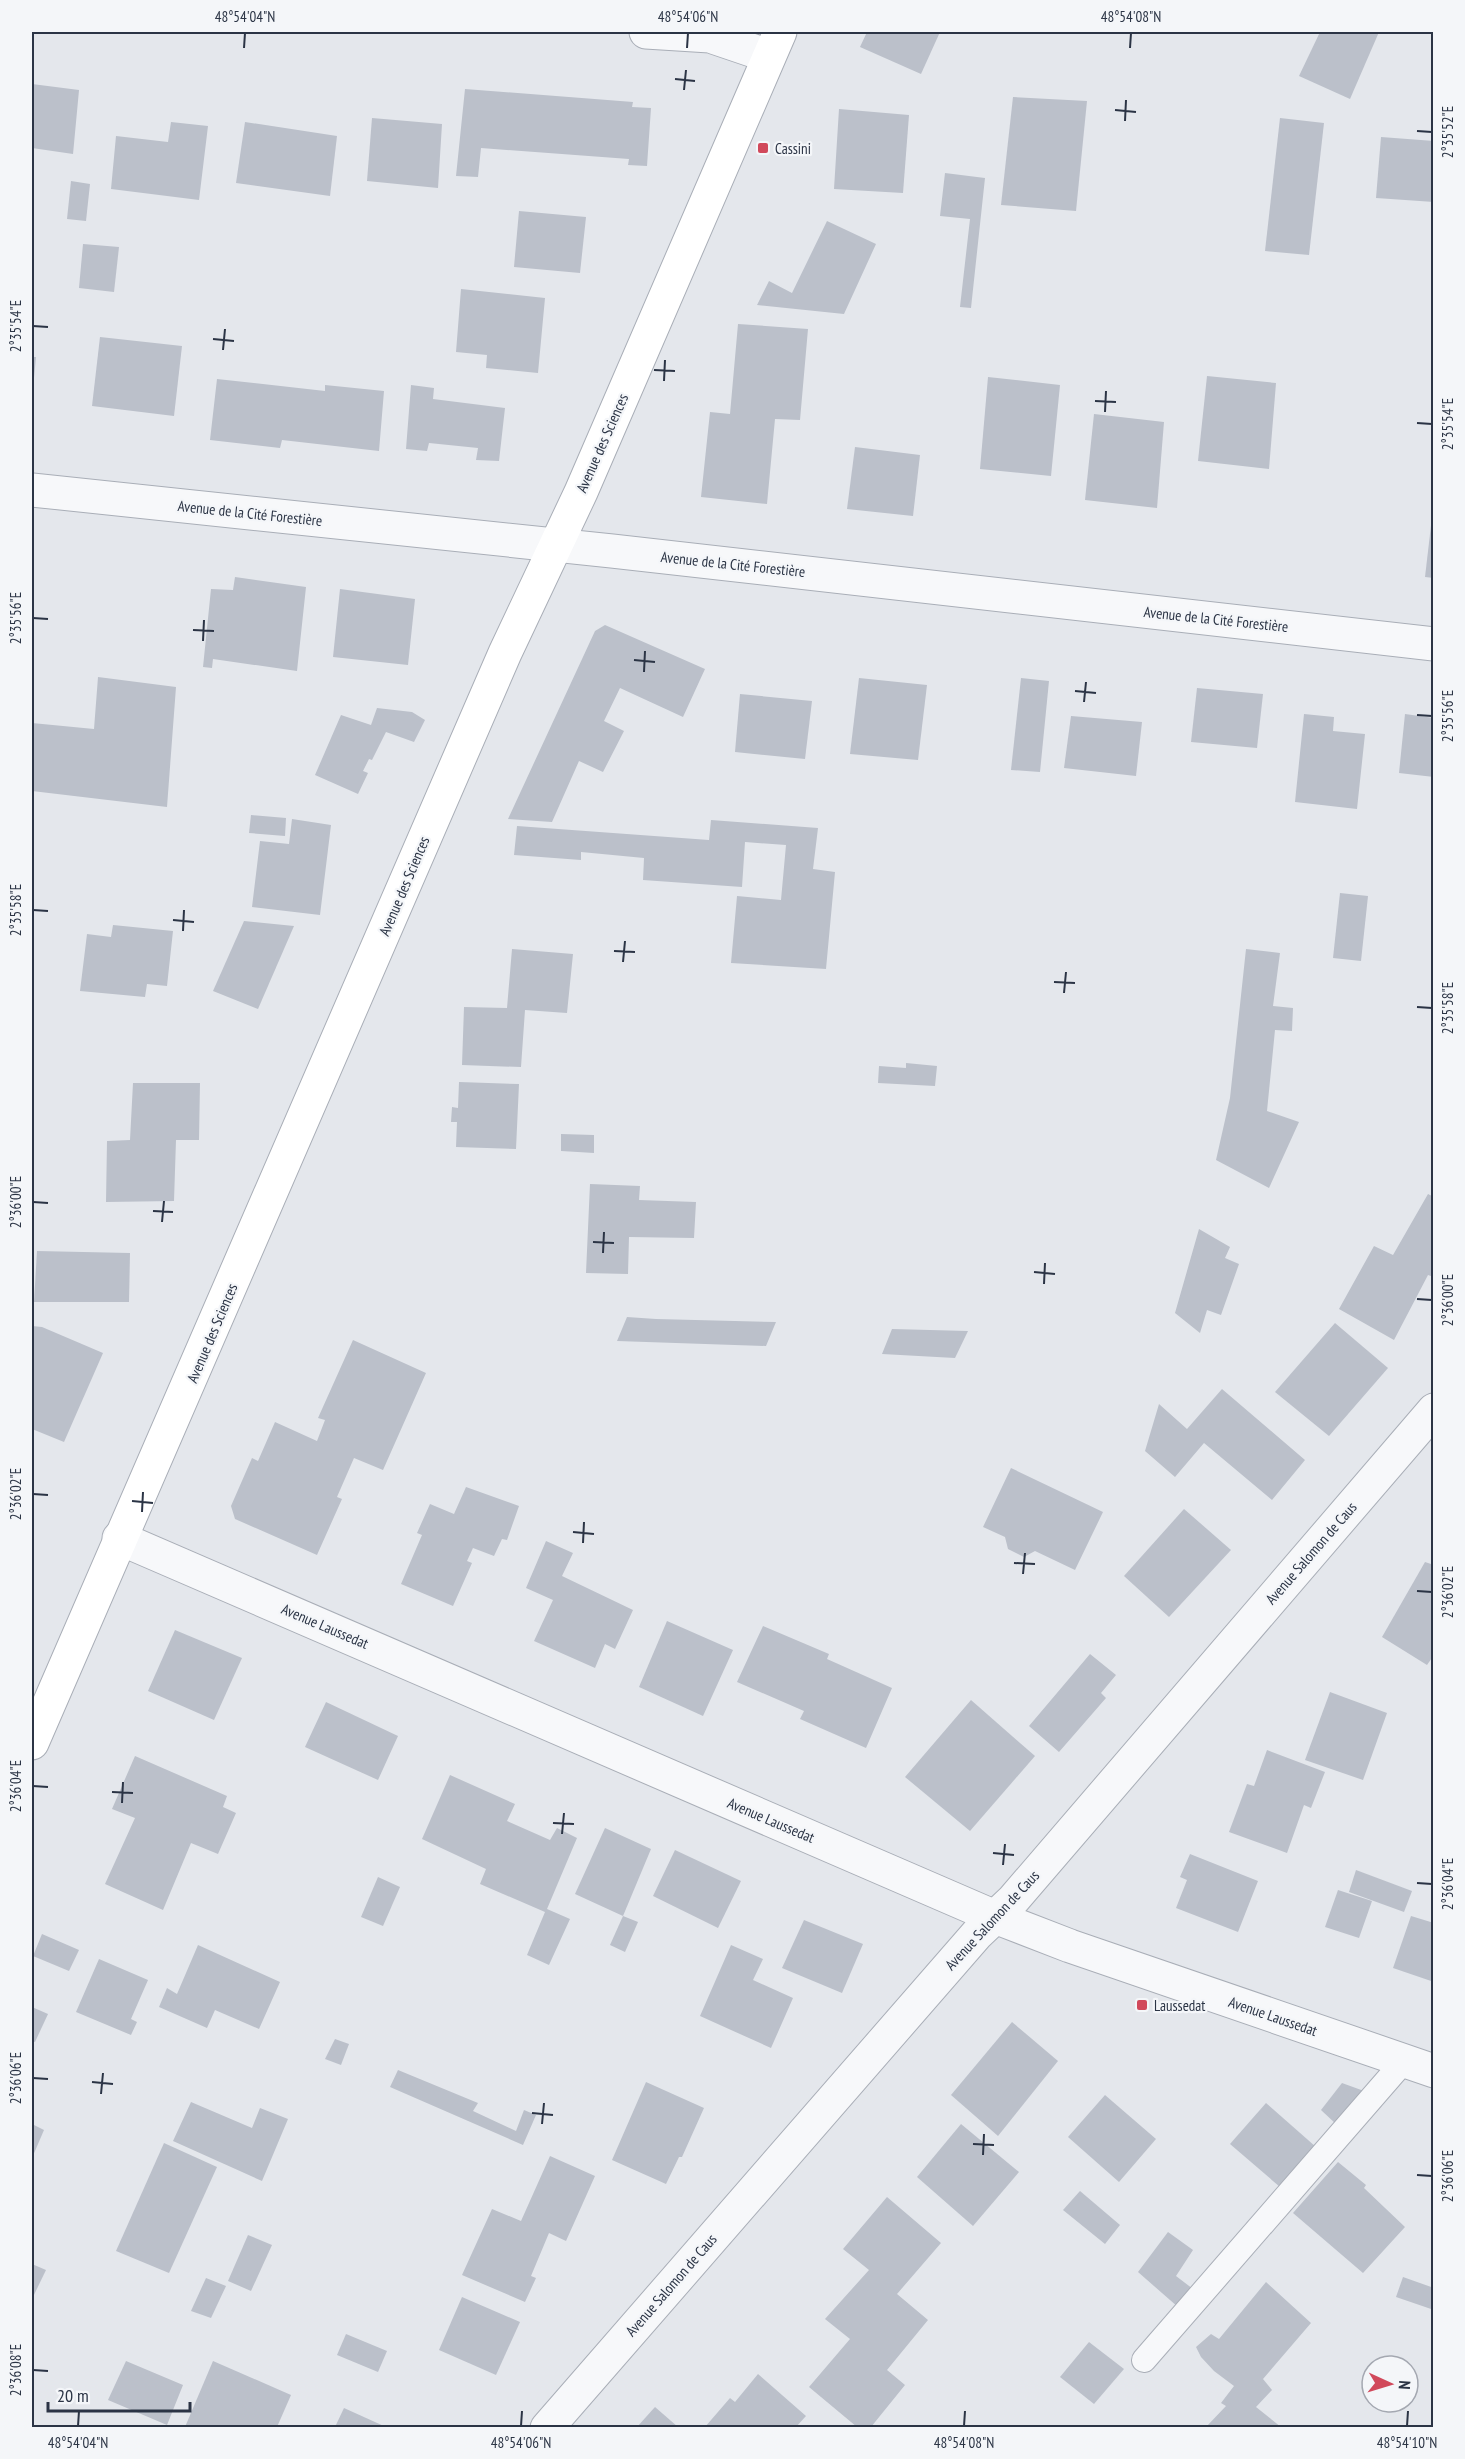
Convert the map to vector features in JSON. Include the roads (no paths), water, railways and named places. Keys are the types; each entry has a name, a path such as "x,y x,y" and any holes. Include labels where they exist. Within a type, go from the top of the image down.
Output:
{"street":[{"path":"646,32 710,36 775,44"},
{"name":"Avenue des Sciences","path":"32,1743 119,1538 158,1458 505,653 555,546 775,44"},
{"name":"Avenue de la Cité Forestière","path":"32,495 555,546 1434,644"},
{"name":"Avenue Salomon de Caus","path":"547,2427 976,1934 1013,1900 1434,1410"},
{"name":"Avenue Laussedat","path":"119,1538 995,1917 1070,1946 1419,2066"}],"lane":[{"path":"1144,2360 1419,2066"}],"place":[{"name":"Cassini","path":"763,148"},
{"name":"Laussedat","path":"1142,2005"}]}
